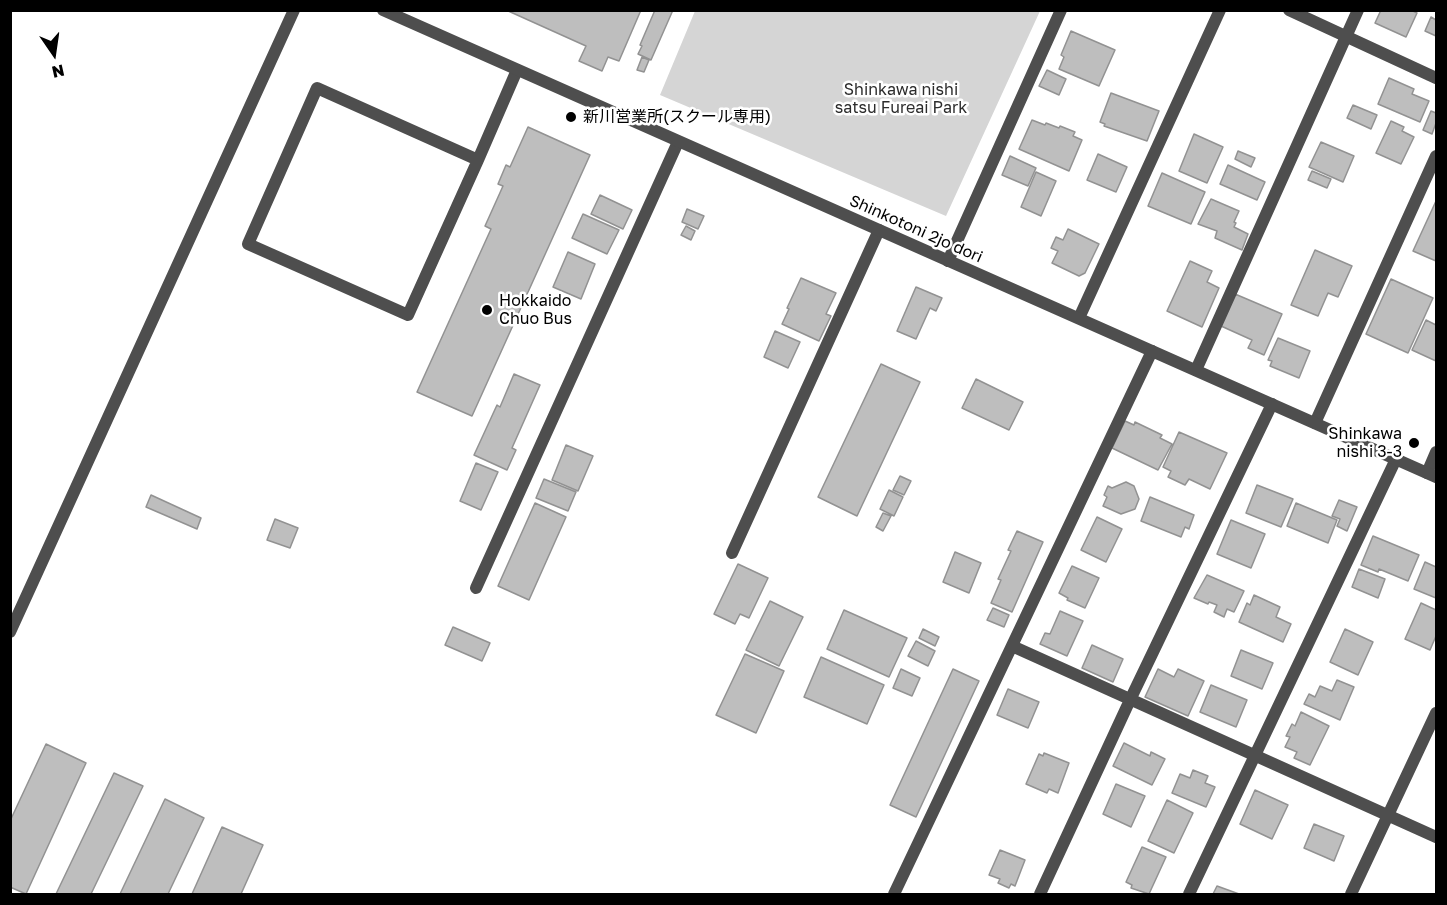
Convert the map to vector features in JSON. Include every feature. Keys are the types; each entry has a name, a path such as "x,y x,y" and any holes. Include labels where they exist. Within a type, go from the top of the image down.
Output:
{"street":[{"path":"10,632 294,10"},
{"name":"Shinkotoni 2jo dori","path":"383,10 1432,475"},
{"path":"948,261 1061,10"},
{"path":"1079,318 1220,10"},
{"path":"1289,10 1437,78"},
{"path":"1196,370 1358,10"},
{"path":"478,160 317,88 248,244 408,315 478,160 517,70"},
{"path":"476,588 678,142"},
{"path":"1315,423 1437,156"},
{"path":"732,553 879,230"},
{"path":"894,894 1152,351"},
{"path":"1040,894 1272,404"},
{"path":"1432,475 1437,452"},
{"path":"1189,894 1396,459"},
{"path":"1012,646 1437,837"},
{"path":"1351,894 1437,713"}],"green space":[{"name":"Shinkawa nishi satsu Fureai Park","path":"695,10 1040,11 946,216 660,95"}],"building":[{"path":"506,10 641,10 619,61 608,57 602,71 579,61 586,46"},
{"path":"655,10 673,10 651,60 638,54"},
{"path":"1381,10 1411,10 1417,13 1406,37 1375,23"},
{"path":"1431,17 1436,20 1436,36 1425,31"},
{"path":"1071,31 1115,50 1099,86 1059,69 1064,57 1061,55"},
{"path":"642,57 649,60 644,72 637,70"},
{"path":"1047,70 1066,79 1059,95 1039,86"},
{"path":"1389,78 1414,89 1412,94 1429,101 1420,122 1378,104"},
{"path":"1111,93 1159,111 1147,141 1104,126 1105,124 1100,122"},
{"path":"1353,105 1377,115 1371,129 1347,118"},
{"path":"1431,111 1436,113 1436,123 1432,134 1423,130"},
{"path":"1032,120 1075,132 1073,136 1082,140 1069,171 1019,149"},
{"path":"1391,121 1404,127 1402,131 1414,137 1401,164 1376,153"},
{"name":"Hokkaido Chuo Bus","path":"528,127 590,155 472,416 417,392 491,229 485,226 503,186 498,184 506,165 510,167"},
{"path":"1194,134 1223,147 1207,183 1179,171"},
{"path":"1321,142 1354,156 1343,182 1309,167"},
{"path":"1238,151 1255,158 1251,167 1235,159"},
{"path":"1098,154 1127,167 1116,192 1087,180"},
{"path":"1010,156 1036,168 1028,186 1002,175"},
{"path":"1228,165 1265,182 1257,200 1220,184"},
{"path":"1312,171 1331,179 1327,188 1308,180"},
{"path":"1036,172 1056,181 1041,216 1021,207"},
{"path":"1162,173 1205,192 1191,224 1148,206"},
{"path":"600,195 632,210 623,229 591,214"},
{"path":"1211,199 1239,211 1234,227 1248,234 1242,250 1215,238 1217,231 1198,224"},
{"path":"1436,201 1436,261 1413,251"},
{"path":"687,209 704,216 698,229 682,222"},
{"path":"583,214 619,230 607,254 572,238"},
{"path":"686,226 695,231 691,240 681,235"},
{"path":"1068,229 1099,244 1085,273 1079,276 1052,263 1058,251 1051,248 1056,237 1063,240"},
{"path":"1315,250 1352,266 1338,297 1328,293 1318,316 1291,305"},
{"path":"568,252 595,264 581,299 553,287"},
{"path":"1190,261 1212,271 1207,282 1219,288 1202,327 1167,311"},
{"path":"801,278 836,293 826,314 831,316 819,341 782,324"},
{"path":"1391,279 1433,298 1408,353 1366,334"},
{"path":"916,287 942,298 936,311 930,308 916,339 897,331"},
{"path":"1235,294 1282,314 1264,355 1248,348 1252,340 1221,326"},
{"path":"1426,320 1436,325 1436,361 1412,350"},
{"path":"775,331 800,342 788,368 764,357"},
{"path":"1278,338 1310,351 1299,378 1270,366 1272,361 1268,360"},
{"path":"881,364 920,382 857,516 818,497"},
{"path":"514,374 540,385 512,448 516,450 507,470 474,455 497,405 500,407"},
{"path":"976,379 1023,402 1009,430 962,408"},
{"path":"1125,421 1134,425 1135,422 1162,435 1160,438 1172,444 1158,470 1112,448"},
{"path":"1179,432 1227,453 1210,489 1189,479 1185,485 1168,477 1171,471 1163,467"},
{"path":"566,445 593,456 578,491 552,480"},
{"path":"476,463 498,472 481,510 460,501"},
{"path":"900,476 911,481 904,495 893,490"},
{"path":"544,479 576,492 568,511 536,498"},
{"path":"1126,482 1134,486 1139,499 1135,509 1121,514 1103,506 1108,486 1112,488"},
{"path":"1257,485 1293,499 1281,527 1246,513"},
{"path":"889,490 903,497 894,516 880,509"},
{"path":"151,495 201,518 197,529 146,507"},
{"path":"1150,497 1194,515 1189,529 1185,527 1181,537 1141,521"},
{"path":"1339,500 1357,507 1347,531 1337,526 1340,519 1332,516"},
{"path":"535,503 566,517 529,600 498,586"},
{"path":"1296,503 1337,520 1328,543 1287,526"},
{"path":"883,513 891,516 883,531 876,527"},
{"path":"1097,517 1122,529 1106,562 1081,550"},
{"path":"275,519 298,528 290,548 267,540"},
{"path":"1231,520 1265,534 1251,568 1217,554"},
{"path":"1017,531 1043,542 1012,612 991,603 1001,580 998,579 1011,551 1008,550"},
{"path":"1373,536 1419,555 1408,581 1379,569 1378,572 1361,565"},
{"path":"955,552 981,563 969,593 943,582"},
{"path":"1425,562 1436,567 1436,598 1414,589"},
{"path":"738,564 768,578 749,618 740,614 735,624 714,614"},
{"path":"1072,566 1099,578 1085,608 1067,600 1068,598 1059,593"},
{"path":"1359,569 1385,579 1378,598 1352,587"},
{"path":"1207,575 1244,591 1234,612 1227,609 1224,617 1214,612 1217,605 1194,598"},
{"path":"1254,595 1280,607 1276,617 1291,624 1283,642 1239,622 1247,603 1250,605"},
{"path":"770,601 803,617 779,666 746,650"},
{"path":"1421,603 1436,610 1436,636 1430,650 1405,639"},
{"path":"993,608 1009,615 1004,627 987,620"},
{"path":"844,610 907,638 889,677 827,649"},
{"path":"1060,611 1083,621 1067,656 1040,644 1045,633 1050,634"},
{"path":"453,627 490,643 482,661 445,645"},
{"path":"923,629 939,637 935,646 919,638"},
{"path":"1345,629 1373,642 1358,675 1330,662"},
{"path":"916,641 935,651 928,666 908,656"},
{"path":"1092,645 1123,659 1113,682 1082,668"},
{"path":"1241,650 1273,663 1262,689 1231,676"},
{"path":"745,654 784,671 756,733 716,715"},
{"path":"821,657 884,685 867,724 804,697"},
{"path":"901,669 920,678 912,696 893,688"},
{"path":"953,669 979,681 916,817 890,805"},
{"path":"1158,669 1174,677 1178,669 1204,681 1188,716 1145,697"},
{"path":"1337,680 1354,687 1340,720 1304,704 1309,694 1315,697 1320,686 1332,691"},
{"path":"1211,685 1247,700 1236,727 1200,712"},
{"path":"1008,689 1039,702 1028,728 997,715"},
{"path":"1301,712 1329,726 1310,765 1294,758 1297,752 1285,747 1290,737 1286,736 1292,724 1295,726"},
{"path":"1124,743 1150,756 1151,752 1165,759 1152,785 1113,766"},
{"path":"46,744 86,763 26,894 10,887 10,821"},
{"path":"1044,753 1069,763 1058,793 1049,789 1047,793 1026,784 1039,754 1043,756"},
{"path":"1193,770 1208,776 1205,783 1215,787 1206,807 1172,793 1180,774 1190,778"},
{"path":"114,773 143,786 91,894 56,894"},
{"path":"1116,784 1145,796 1131,827 1103,814"},
{"path":"1255,790 1288,805 1272,839 1240,824"},
{"path":"165,799 204,818 168,894 120,894"},
{"path":"1167,800 1193,813 1174,853 1148,841"},
{"path":"1314,824 1344,836 1334,861 1304,848"},
{"path":"222,827 263,845 241,894 192,894"},
{"path":"1142,847 1166,857 1149,894 1131,888 1132,885 1126,882"},
{"path":"1000,850 1025,860 1015,886 1011,884 1009,888 998,883 1000,879 989,875"},
{"path":"1217,886 1239,894 1213,894"}],"place":[{"name":"新川営業所(スクール専用)","path":"571,117"},
{"name":"Hokkaido Chuo Bus","path":"487,310"},
{"name":"Shinkawa nishi 3-3","path":"1414,443"}]}
